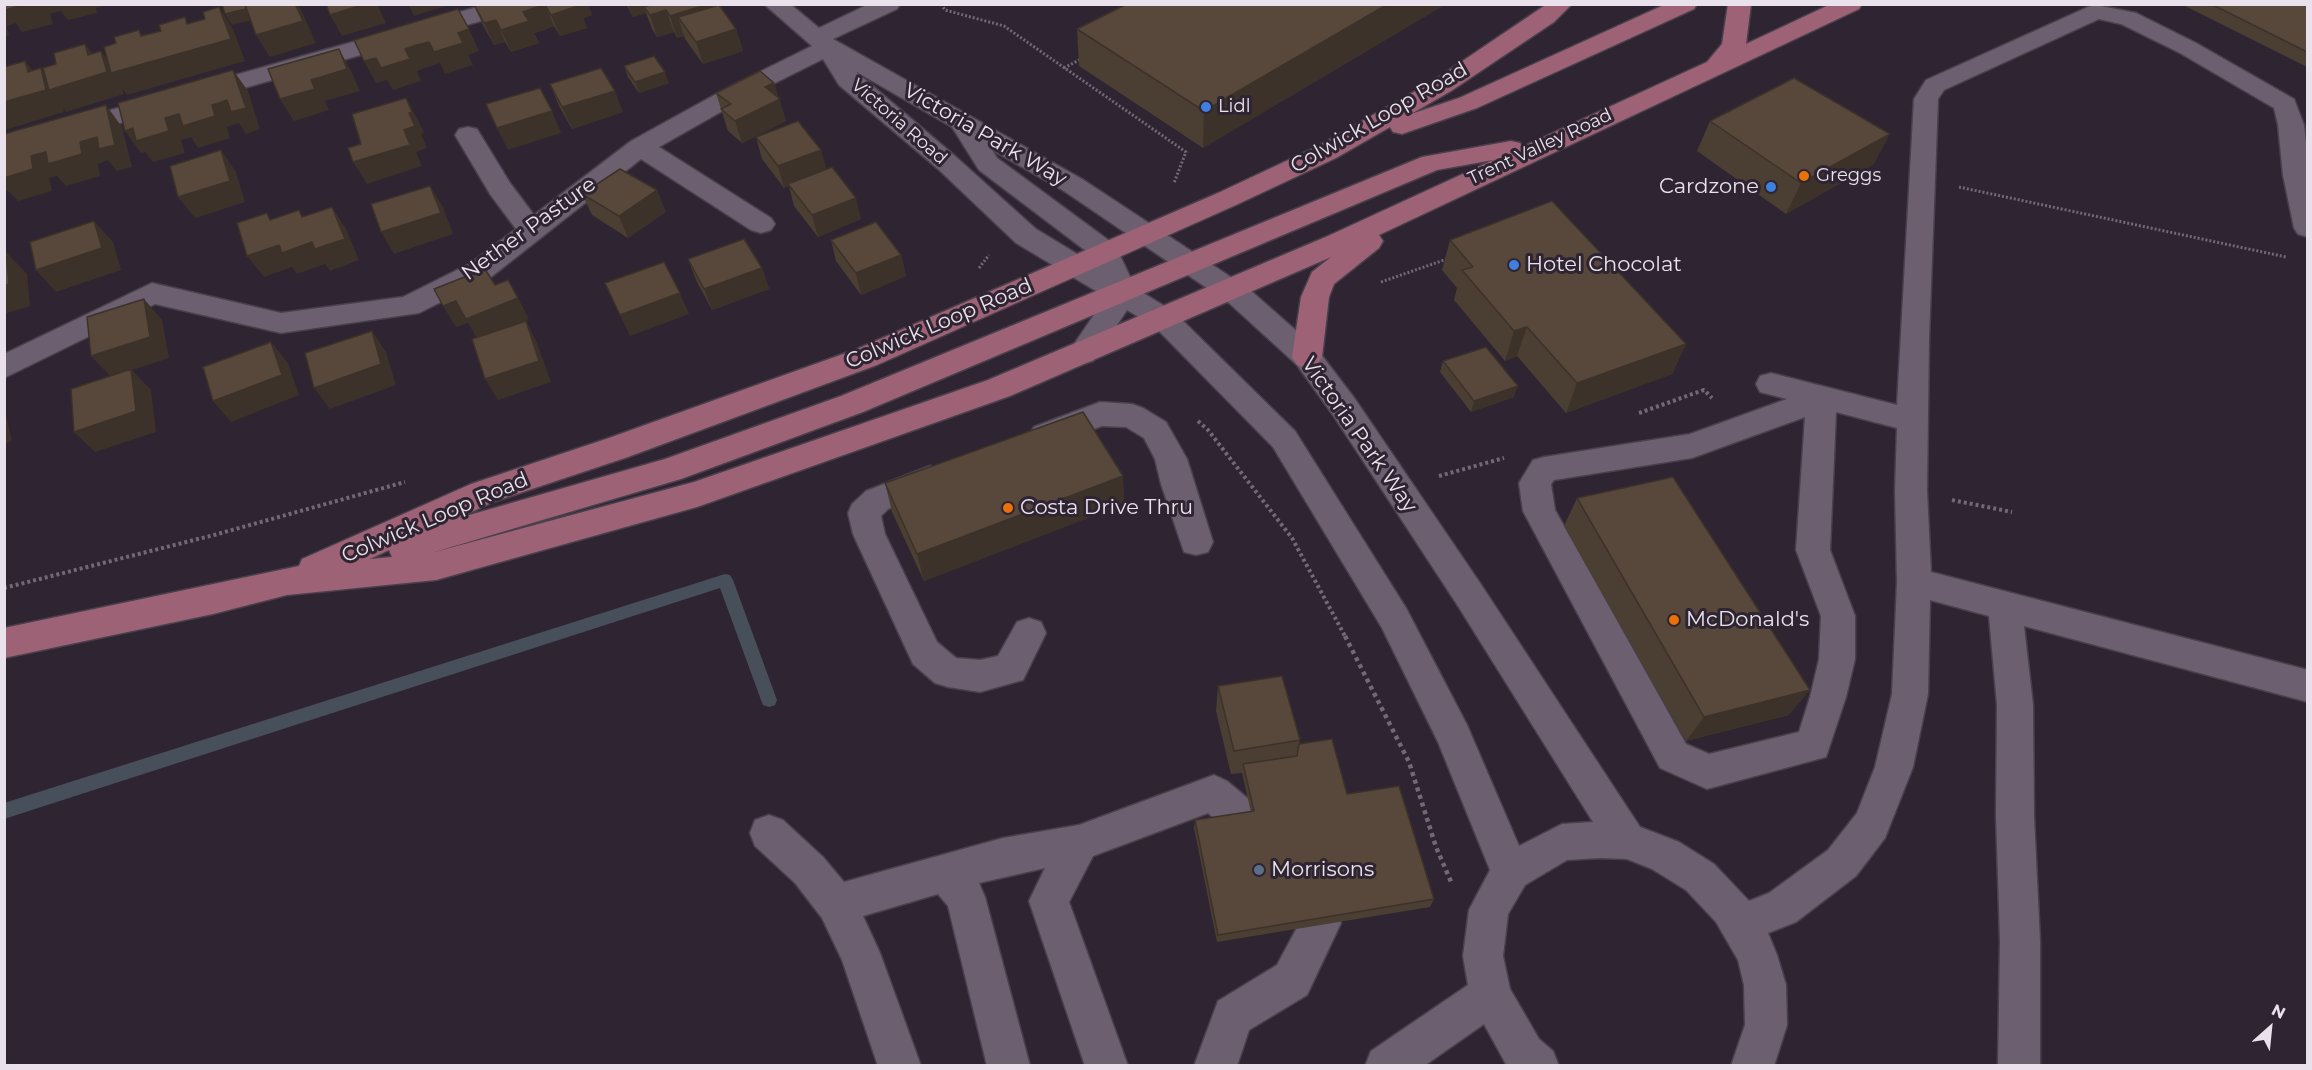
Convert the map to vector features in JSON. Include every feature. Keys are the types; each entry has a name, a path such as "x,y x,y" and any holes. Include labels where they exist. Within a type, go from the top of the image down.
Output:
{"main road":[{"name":"Colwick Loop Road","path":"287,581 482,493 617,448 867,357 1145,233 1227,199 1327,152 1442,86 1546,17 1561,4"},
{"path":"1327,152 1468,103 1556,61 1686,4"},
{"path":"1717,65 1734,45 1740,4"},
{"name":"Trent Valley Road","path":"1229,290 1851,4"},
{"path":"287,581 670,470 852,404 1431,163 1553,141"},
{"path":"1307,357 1315,297 1322,279 1411,208"},
{"name":"Colwick Loop Road","path":"4,643 202,602 287,581 436,566 697,494 999,388 1229,290"}],"street":[{"path":"4,148 515,4"},
{"name":"Victoria Road","path":"775,4 823,42 848,80 946,162 1026,237 1076,265"},
{"name":"Nether Pasture","path":"4,367 152,293 281,323 409,306 481,270 640,147 889,4"},
{"path":"1741,924 1782,908 1842,863 1871,825 1894,767 1910,693 1914,582 1912,420 1926,99 1935,85 2096,12 2128,18 2188,48 2285,105 2291,125 2296,175 2307,228"},
{"name":"Victoria Park Way","path":"823,42 1073,185 1229,290 1307,357 1344,407 1470,596 1627,841"},
{"path":"959,119 988,164 1105,252 1123,293"},
{"path":"468,135 499,188 532,232"},
{"path":"640,147 761,224"},
{"path":"1076,265 1164,319 1284,439 1394,618 1454,737 1511,872"},
{"path":"1083,353 1123,293"},
{"path":"1771,384 1821,399 1912,420"},
{"path":"1821,399 1813,550 1838,616 1838,659 1828,697 1813,745 1707,772 1673,756 1539,511 1535,483 1544,469 1692,446 1821,399"},
{"path":"1022,444 1100,414 1132,416 1155,430 1171,459 1196,542"},
{"path":"955,470 877,500 864,513 869,534 925,653 948,672 980,676 1010,669 1029,633"},
{"path":"1914,582 2307,686"},
{"path":"2005,607 2015,705 2015,816 2020,941 2019,1065"},
{"path":"836,904 1003,857 1079,843 1214,793 1244,820"},
{"path":"769,832 809,870 836,904 860,953 900,1065"},
{"path":"1538,1065 1524,1054 1490,995 1483,956 1489,910 1511,872 1562,842 1627,841 1665,855 1700,877 1730,908 1741,924 1756,955 1765,985 1766,1025 1754,1065"},
{"path":"1079,843 1049,902 1107,1065"},
{"path":"945,873 965,897 1009,1065"},
{"path":"1215,1065 1233,1016 1292,980 1321,923"},
{"path":"1386,1065 1490,995"}],"path":[{"path":"941,4 945,10 1004,26 1186,152 1173,187"},
{"path":"1064,68 1083,58"},
{"path":"1922,180 2296,259"},
{"path":"1371,281 1380,283 1455,256"},
{"path":"1190,414 1208,430 1292,538 1316,579 1409,762 1436,847 1455,891"}],"building":[{"path":"4,4 26,4 5,10"},
{"path":"222,4 245,4 246,9 225,14"},
{"path":"245,4 295,4 303,21 256,35"},
{"path":"326,4 365,4 330,15"},
{"path":"474,4 577,4 578,6 551,15 545,5 534,8 523,12 529,21 501,30 496,20 484,23"},
{"path":"653,4 708,4 670,16 666,10 650,15 644,7"},
{"path":"1127,4 1388,4 1204,111 1077,29"},
{"path":"2211,4 2307,4 2307,52"},
{"path":"719,5 736,29 696,42 678,17"},
{"path":"219,7 231,39 111,73 104,47 116,43 114,37 139,30 141,36 161,31 159,25 185,17 187,24 205,19 203,12"},
{"path":"458,9 469,29 458,33 463,43 434,52 429,42 417,45 405,49 410,59 381,68 376,58 364,61 354,40"},
{"path":"85,44 88,55 101,51 107,72 49,90 43,68 56,64 54,53"},
{"path":"339,49 347,69 311,80 315,89 280,99 268,69"},
{"path":"654,56 665,72 635,82 624,66"},
{"path":"25,61 28,72 41,68 46,90 4,102 4,67"},
{"path":"601,68 615,91 562,107 550,84"},
{"path":"233,70 246,108 231,112 227,100 212,105 215,116 183,126 179,114 165,118 169,131 136,141 133,128 125,131 118,103"},
{"path":"760,71 774,83 765,87 780,99 735,121 721,109 731,104 716,93"},
{"path":"1794,78 1890,134 1801,183 1710,121"},
{"path":"540,88 552,111 497,128 486,104"},
{"path":"406,98 415,126 404,130 410,145 353,162 348,148 361,144 352,114"},
{"path":"106,105 115,145 99,149 97,137 80,142 82,154 48,164 46,152 31,156 33,169 4,178 4,134"},
{"path":"798,121 821,150 778,166 756,137"},
{"path":"221,150 230,181 178,197 170,166"},
{"path":"832,167 856,198 812,215 788,184"},
{"path":"620,169 657,190 619,216 582,194"},
{"path":"430,186 441,213 381,232 371,204"},
{"path":"1552,201 1686,344 1577,383 1527,327 1514,331 1462,270 1473,267 1450,240"},
{"path":"332,207 345,239 315,249 312,242 282,253 279,245 247,256 237,223 267,213 270,220 299,210 302,217"},
{"path":"94,221 102,248 36,270 30,242"},
{"path":"876,222 901,255 856,273 831,240"},
{"path":"744,239 762,268 704,289 688,259"},
{"path":"6,252 9,284 4,286 4,253"},
{"path":"664,262 680,293 620,315 605,283"},
{"path":"485,269 495,285 508,280 518,298 466,319 456,301 443,306 434,289"},
{"path":"144,299 150,337 91,356 87,317"},
{"path":"526,321 539,361 485,379 472,339"},
{"path":"372,331 381,364 314,388 305,353"},
{"path":"271,342 282,375 213,401 203,367"},
{"path":"1486,347 1518,386 1474,401 1443,361"},
{"path":"131,369 136,411 74,432 71,389"},
{"path":"1083,412 1123,476 917,554 885,483"},
{"name":"McDonald's","path":"1673,477 1810,690 1704,717 1577,498"},
{"path":"1282,676 1300,740 1234,751 1218,686"},
{"path":"1332,739 1347,794 1399,786 1434,899 1218,935 1195,820 1254,811 1243,764 1297,756 1299,744"}],"waterway":[{"path":"4,811 725,580 769,700"}],"place":[{"name":"Lidl","path":"1206,107"},
{"name":"Greggs","path":"1804,176"},
{"name":"Cardzone","path":"1771,187"},
{"name":"Hotel Chocolat","path":"1514,265"},
{"name":"Costa Drive Thru","path":"1008,508"},
{"name":"McDonald's","path":"1674,620"},
{"name":"Morrisons","path":"1259,870"}]}
